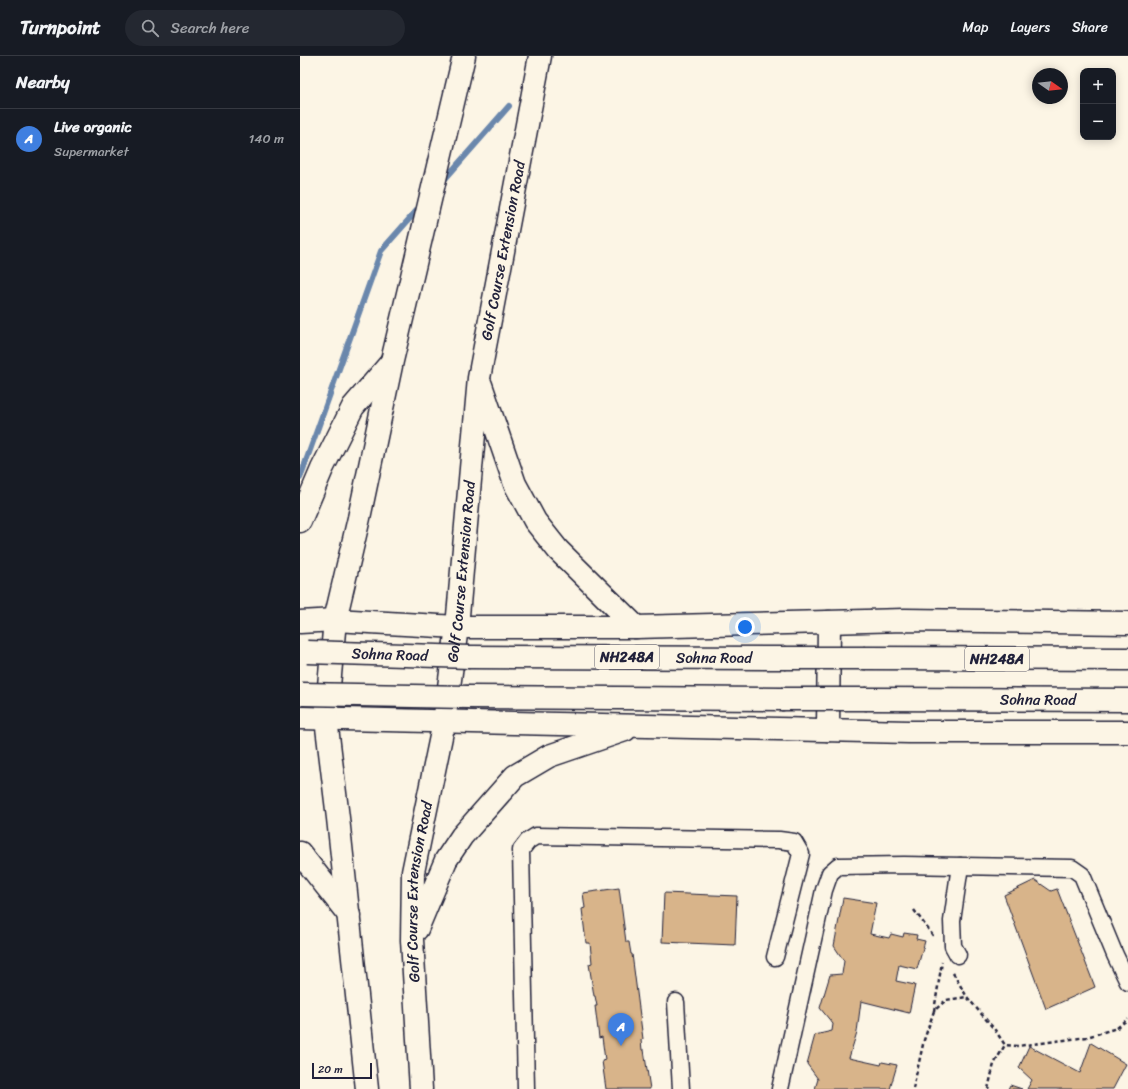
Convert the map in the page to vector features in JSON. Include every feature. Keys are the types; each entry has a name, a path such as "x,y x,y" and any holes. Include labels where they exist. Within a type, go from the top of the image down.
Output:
{"main road":[{"path":"367,1089 349,915 326,719 335,620 359,518 392,361 464,56"},
{"name":"Golf Course Extension Road","path":"421,1089 412,940 413,872 444,722 457,626 478,378 540,56"},
{"path":"300,520 322,469 353,407 392,361"},
{"path":"478,378 515,484 535,521 558,550 636,627"},
{"path":"300,622 335,620 457,626 636,627 905,620 1128,623"},
{"path":"828,730 829,622"},
{"name":"Sohna Road","path":"303,652 470,657 1128,659"},
{"name":"Sohna Road","path":"301,694 468,697 1128,700"},
{"path":"300,718 909,732 1128,732"},
{"path":"412,940 446,860 462,836 515,776 549,756 639,725"},
{"path":"300,853 349,915"}],"street":[{"path":"526,1089 522,850 528,841 536,836 779,840 794,842 801,854 775,957"},
{"path":"780,1089 824,890 830,873 838,866 904,865 1072,868 1082,875 1122,954 1128,982"},
{"path":"954,960 952,921 960,866"},
{"path":"676,1002 681,1089"}],"path":[{"path":"914,910 936,941"},
{"path":"954,960 967,997 995,1030 1005,1045"},
{"path":"913,1089 924,1040 934,1011 942,961"},
{"path":"934,1011 946,1000 967,997"},
{"path":"1005,1045 1018,1046 1087,1037 1117,1028 1128,1019"},
{"path":"988,1089 994,1064 1005,1045"}],"building":[{"path":"1035,880 1051,891 1057,889 1095,987 1046,1009 1004,895"},
{"path":"619,888 626,942 629,942 632,954 643,1039 641,1040 642,1050 644,1050 650,1089 606,1089 602,1061 605,1060 602,1037 599,1038 595,1006 597,1006 589,964 592,963 590,943 586,943 582,909 585,908 583,893"},
{"path":"664,893 737,896 735,945 662,942"},
{"path":"843,898 876,903 870,934 889,938 891,934 903,937 904,933 917,935 916,939 925,941 917,969 899,965 896,981 915,985 909,1013 861,1001 857,1032 849,1058 881,1065 882,1062 897,1065 890,1089 815,1089 818,1079 807,1064 815,1035 832,1031 833,1024 820,1008 830,975 842,974 844,961 834,946"},
{"path":"1091,1043 1126,1064 1113,1089 1027,1089 1032,1080 1019,1068 1029,1046 1080,1073"},
{"path":"1010,1085 1022,1089 1008,1089"}],"waterway":[{"path":"444,180 509,106"},
{"path":"300,478 381,251 419,208"}],"place":[{"name":"Live organic","path":"621,1046"}]}
